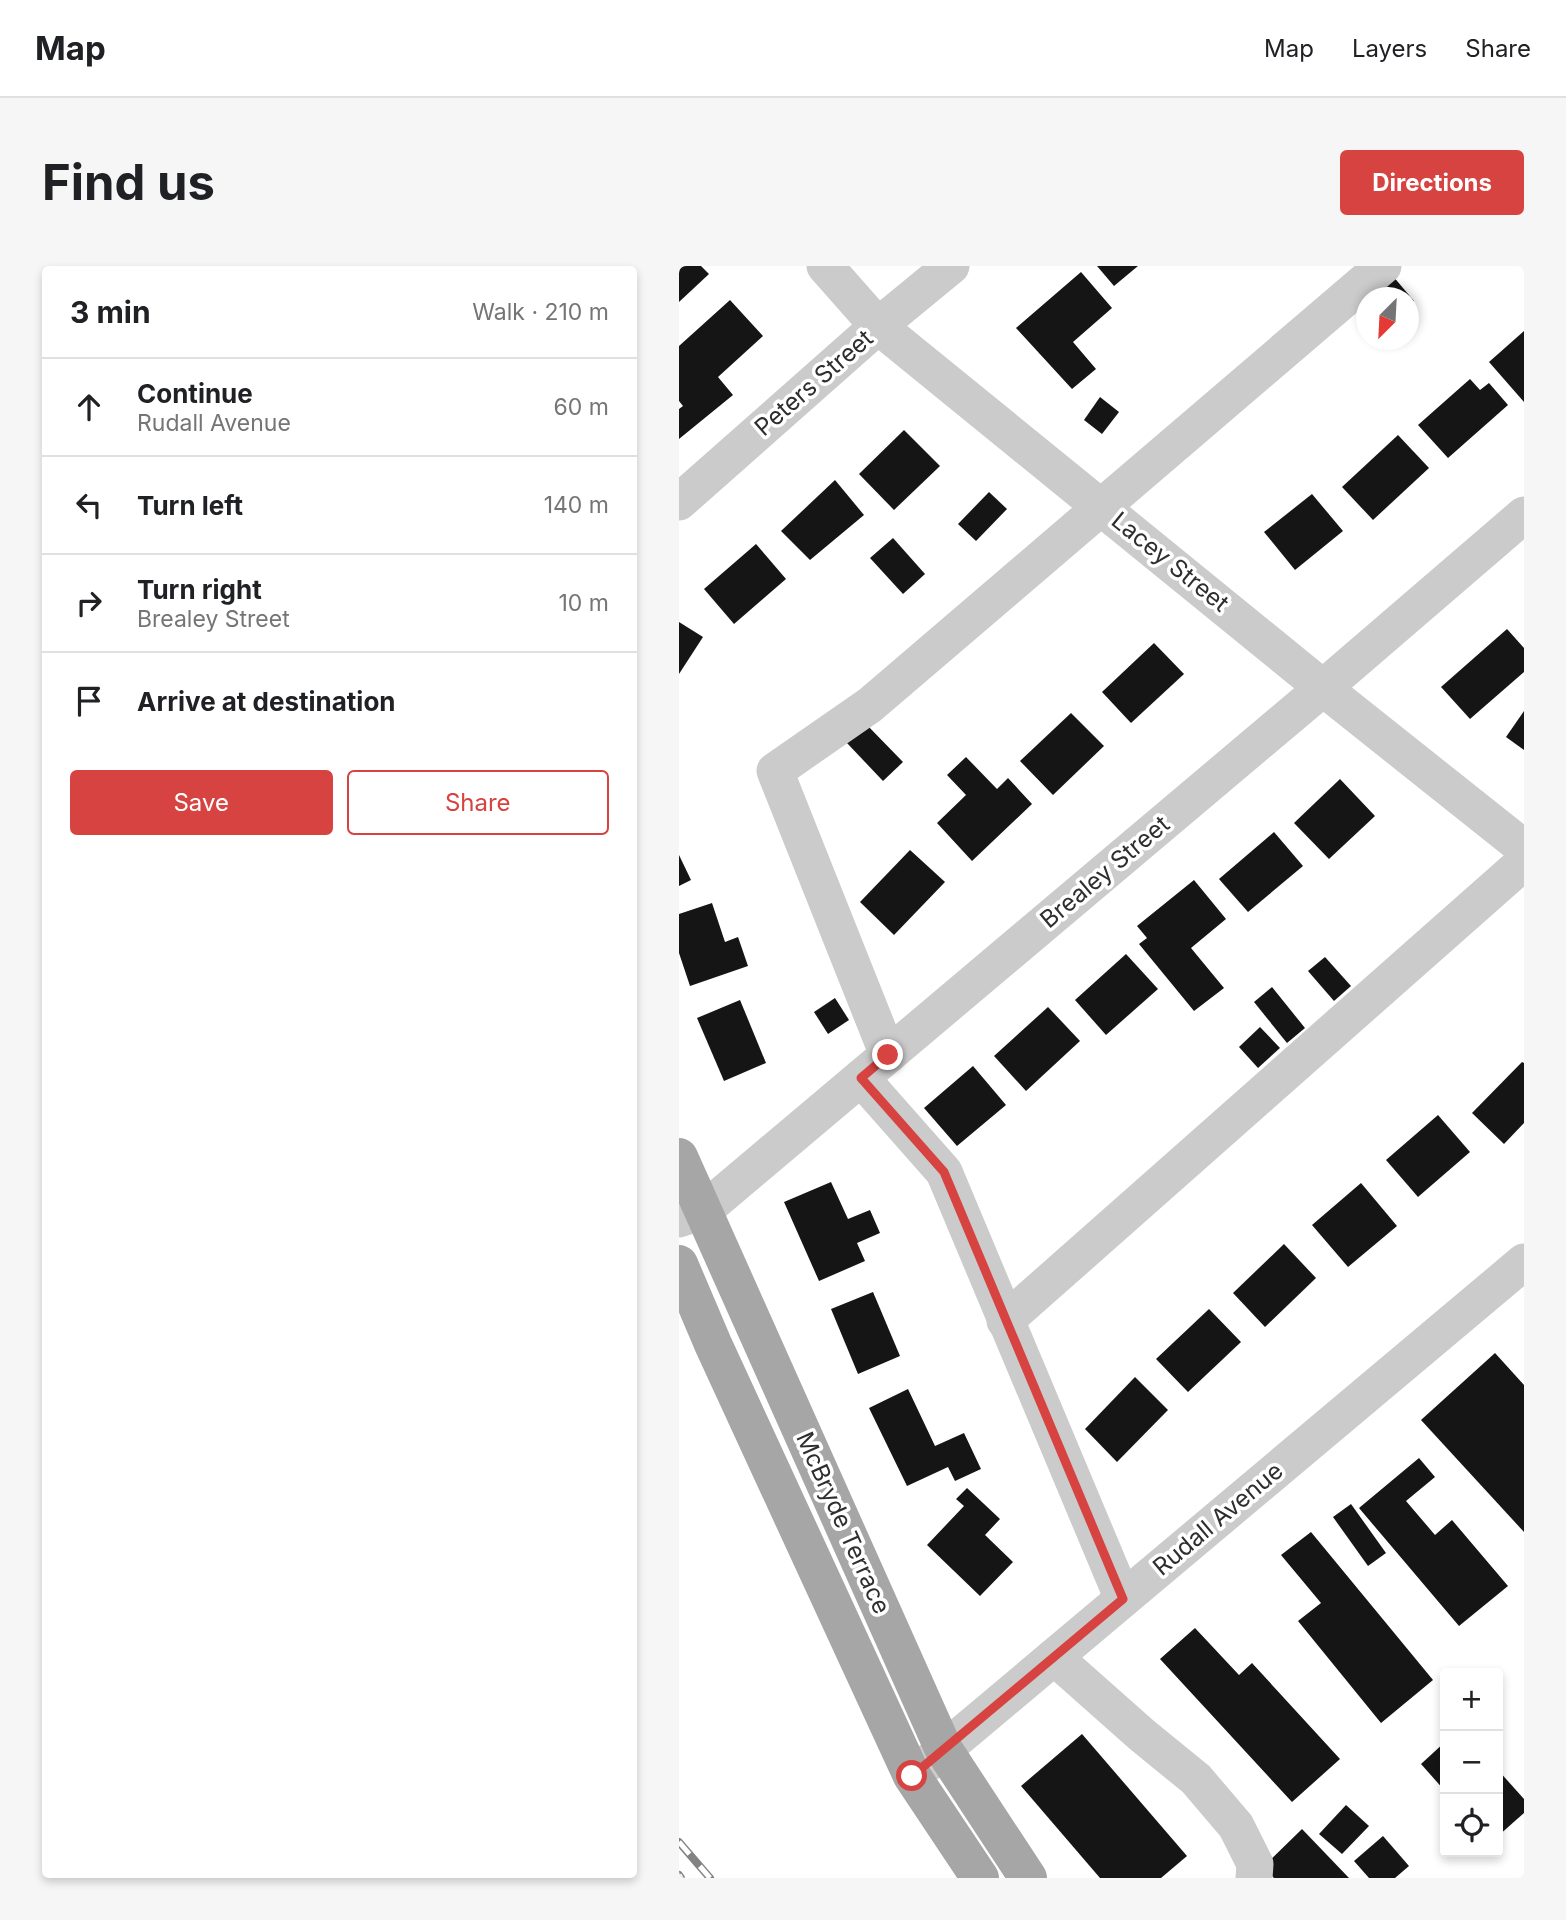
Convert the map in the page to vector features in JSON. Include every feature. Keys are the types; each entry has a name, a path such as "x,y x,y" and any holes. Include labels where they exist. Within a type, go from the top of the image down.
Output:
{"main road":[{"name":"McBryde Terrace","path":"679,1157 691,1215 944,1750 1028,1878"},
{"name":"McBryde Terrace","path":"679,1264 912,1776 980,1878"}],"street":[{"name":"Lacey Street","path":"825,266 878,326 1524,848"},
{"name":"Peters Street","path":"679,502 878,326 951,266"},
{"path":"1123,1599 944,1172 874,1066 775,771 870,705 1383,266"},
{"name":"Brealey Street","path":"691,1215 874,1066 1524,515"},
{"path":"1005,1321 1524,862"},
{"name":"Rudall Avenue","path":"912,1776 1524,1262"},
{"path":"1054,1657 1196,1779 1236,1826 1255,1864 1254,1878"}],"building":[{"path":"679,266 701,266 709,274 679,302"},
{"path":"1097,266 1138,266 1114,286"},
{"path":"1081,272 1112,308 1073,342 1096,369 1072,389 1016,328"},
{"path":"1392,275 1402,287 1378,287"},
{"path":"730,300 763,336 718,377 733,395 679,439 679,409 683,406 679,401 679,346"},
{"path":"1524,331 1524,402 1489,362"},
{"path":"1470,379 1480,390 1489,383 1508,405 1448,458 1418,425"},
{"path":"1100,397 1119,412 1102,434 1084,420"},
{"path":"904,430 940,466 894,510 859,474"},
{"path":"1398,435 1429,468 1373,520 1342,487"},
{"path":"835,480 864,515 810,560 781,531"},
{"path":"989,492 1007,509 976,541 958,524"},
{"path":"1312,494 1343,531 1295,570 1264,532"},
{"path":"893,538 925,574 903,594 870,558"},
{"path":"756,544 786,579 734,624 704,589"},
{"path":"679,622 703,637 679,674"},
{"path":"1507,629 1524,648 1524,672 1470,719 1441,687"},
{"path":"1154,643 1184,674 1131,723 1102,692"},
{"path":"1524,711 1524,750 1506,737"},
{"path":"1071,713 1104,746 1053,795 1020,761"},
{"path":"865,723 903,762 883,781 846,742"},
{"path":"966,757 997,789 1008,778 1032,804 972,861 937,823 966,795 947,775"},
{"path":"1340,779 1375,816 1329,859 1294,823"},
{"path":"1274,832 1303,866 1248,912 1219,879"},
{"path":"910,850 945,882 894,935 860,902"},
{"path":"679,855 691,880 679,886"},
{"path":"1194,880 1226,919 1191,948 1224,988 1194,1011 1139,944 1147,938 1137,926"},
{"path":"712,903 725,942 738,937 748,966 690,986 679,953 679,914"},
{"path":"1126,954 1158,989 1106,1035 1075,1000"},
{"path":"1325,957 1351,986 1334,1001 1308,971"},
{"path":"1272,987 1305,1028 1287,1043 1254,1002"},
{"path":"835,998 849,1020 828,1034 814,1012"},
{"path":"740,1000 766,1063 724,1081 697,1018"},
{"path":"1048,1007 1080,1041 1026,1091 994,1056"},
{"path":"1260,1027 1280,1048 1258,1068 1239,1047"},
{"path":"1522,1062 1524,1123 1504,1144 1472,1113"},
{"path":"973,1066 1006,1105 957,1146 924,1108"},
{"path":"1438,1115 1470,1152 1418,1197 1386,1160"},
{"path":"831,1182 848,1219 870,1210 880,1233 857,1243 865,1261 819,1281 784,1202"},
{"path":"1361,1183 1397,1226 1348,1267 1312,1225"},
{"path":"1284,1244 1316,1278 1265,1327 1233,1293"},
{"path":"873,1292 900,1356 858,1374 831,1309"},
{"path":"1209,1309 1241,1342 1188,1392 1156,1359"},
{"path":"1495,1353 1524,1385 1524,1532 1421,1420"},
{"path":"1135,1377 1168,1410 1117,1462 1085,1429"},
{"path":"908,1389 935,1446 964,1433 981,1469 955,1481 948,1467 907,1486 869,1408"},
{"path":"1419,1458 1435,1477 1406,1501 1435,1535 1452,1520 1508,1586 1459,1626 1359,1508"},
{"path":"967,1488 1000,1519 985,1535 1013,1562 980,1596 927,1545 964,1506 956,1499"},
{"path":"1351,1504 1386,1553 1368,1566 1333,1517"},
{"path":"1311,1532 1433,1680 1381,1723 1298,1621 1321,1603 1281,1555"},
{"path":"1195,1628 1239,1675 1252,1663 1340,1759 1292,1802 1160,1659"},
{"path":"1082,1734 1187,1856 1161,1878 1100,1878 1021,1786"},
{"path":"1440,1747 1440,1785 1421,1764"},
{"path":"1503,1776 1524,1799 1524,1813 1503,1832"},
{"path":"1346,1805 1369,1826 1342,1854 1319,1834"},
{"path":"1302,1829 1349,1878 1274,1878 1263,1867"},
{"path":"1383,1836 1409,1866 1395,1878 1369,1878 1354,1861"}],"railway":[{"path":"679,1842 710,1878"}],"route":[{"path":"888,1055 861,1078 944,1172 1123,1599 912,1776"}]}
